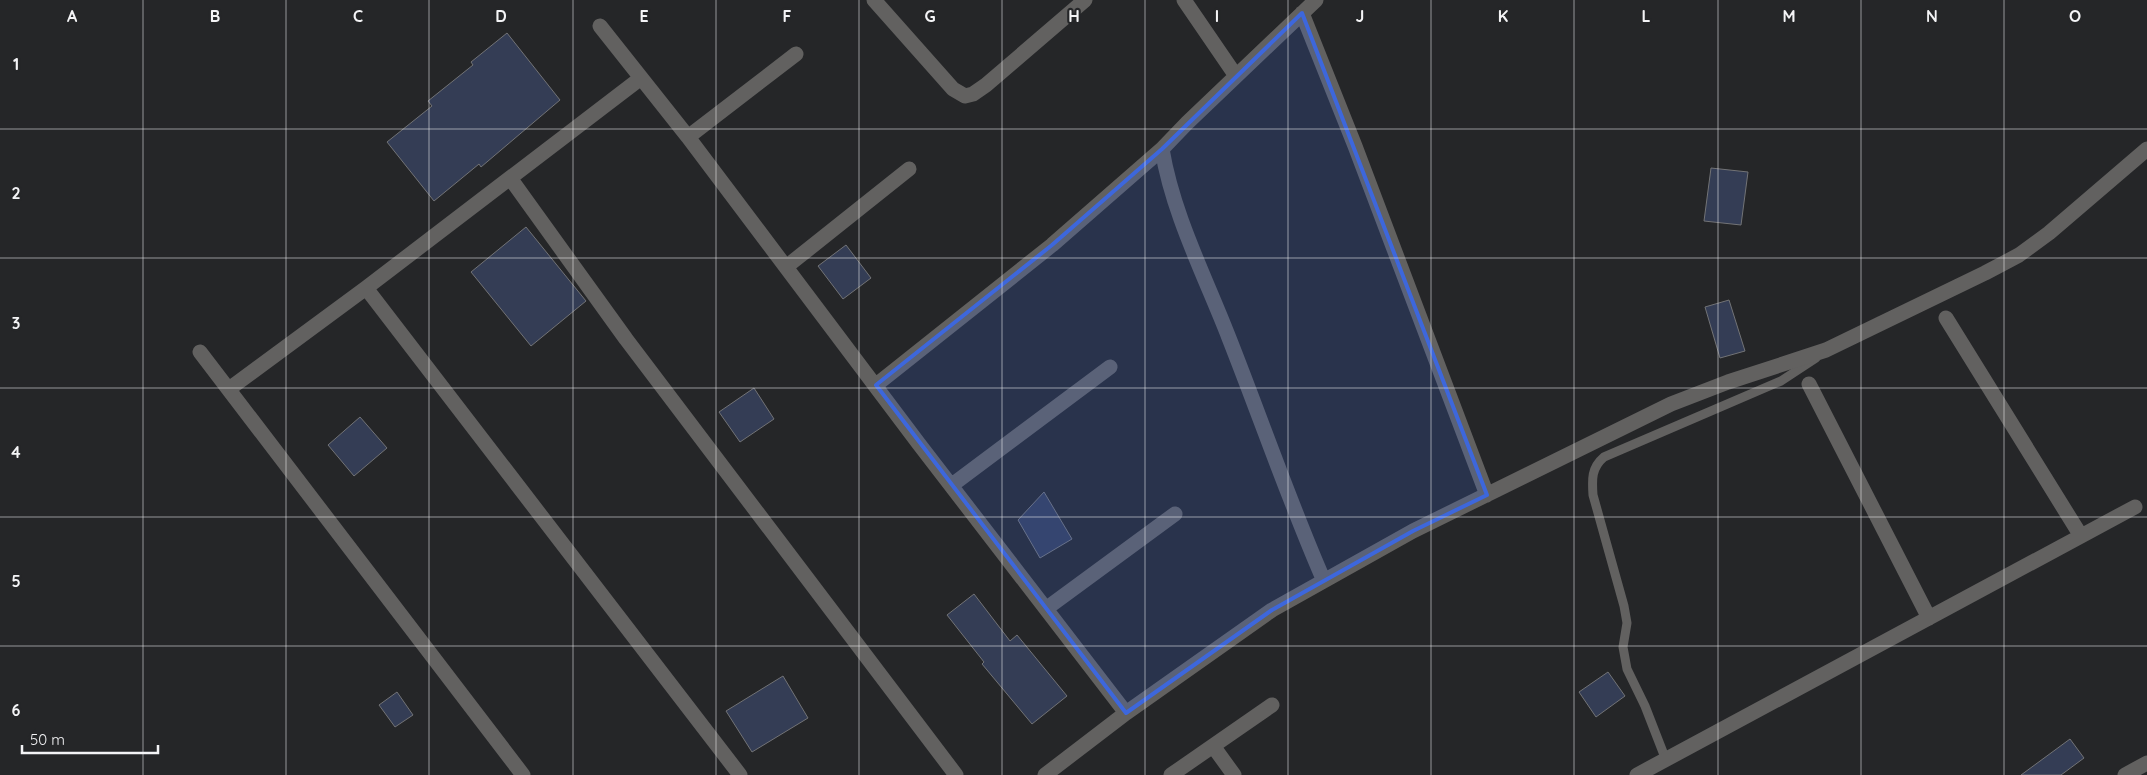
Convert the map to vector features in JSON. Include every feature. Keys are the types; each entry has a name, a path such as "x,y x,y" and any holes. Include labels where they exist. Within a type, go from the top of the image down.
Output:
{"street":[{"path":"883,3 953,89 965,96 973,94 986,85 1085,0"},
{"path":"1184,0 1236,76"},
{"path":"876,384 1052,244 1162,149 1316,0"},
{"path":"1302,13 1356,146 1487,495"},
{"path":"600,26 688,137 1126,713"},
{"path":"688,137 796,54"},
{"path":"229,389 366,288 641,78"},
{"path":"1162,149 1172,197 1264,427 1295,513 1324,581"},
{"path":"1045,775 1126,713 1272,610 1413,530 1671,404 1728,382 1826,350 2019,255 2093,197 2147,149"},
{"path":"786,267 909,169"},
{"path":"510,178 626,339 956,775"},
{"path":"366,288 740,775"},
{"path":"1946,318 2082,536"},
{"path":"200,352 523,775"},
{"path":"952,485 1110,367"},
{"path":"1809,384 1929,618"},
{"path":"1637,775 2135,507"},
{"path":"1046,608 1175,514"},
{"path":"1171,775 1272,706"},
{"path":"1213,746 1234,775"},
{"path":"2125,775 2147,763"}],"lane":[{"path":"1666,760 1645,706 1627,669 1623,647 1627,623 1593,495 1592,479 1594,469 1604,457 1781,381 1826,350"}],"highlighted area":[{"path":"1302,13 1487,495 1413,531 1272,610 1126,713 876,385 1052,245 1162,149"}],"building":[{"path":"507,33 560,100 481,167 479,164 434,201 387,142 432,106 428,101 473,65 471,62"},
{"path":"1711,168 1748,172 1741,225 1704,221"},
{"path":"526,227 586,301 531,346 471,272"},
{"path":"846,245 871,278 843,299 818,266"},
{"path":"1729,300 1745,351 1720,358 1705,307"},
{"path":"754,388 774,419 740,442 719,412"},
{"path":"360,417 387,448 354,476 328,445"},
{"path":"1044,492 1072,539 1040,558 1018,520"},
{"path":"974,594 1010,641 1017,635 1067,696 1032,724 982,664 984,662 947,615"},
{"path":"1608,672 1625,696 1596,717 1579,692"},
{"path":"783,676 808,718 752,752 726,711"},
{"path":"397,692 413,715 395,727 379,705"},
{"path":"2070,739 2084,758 2061,775 2021,775"}]}
